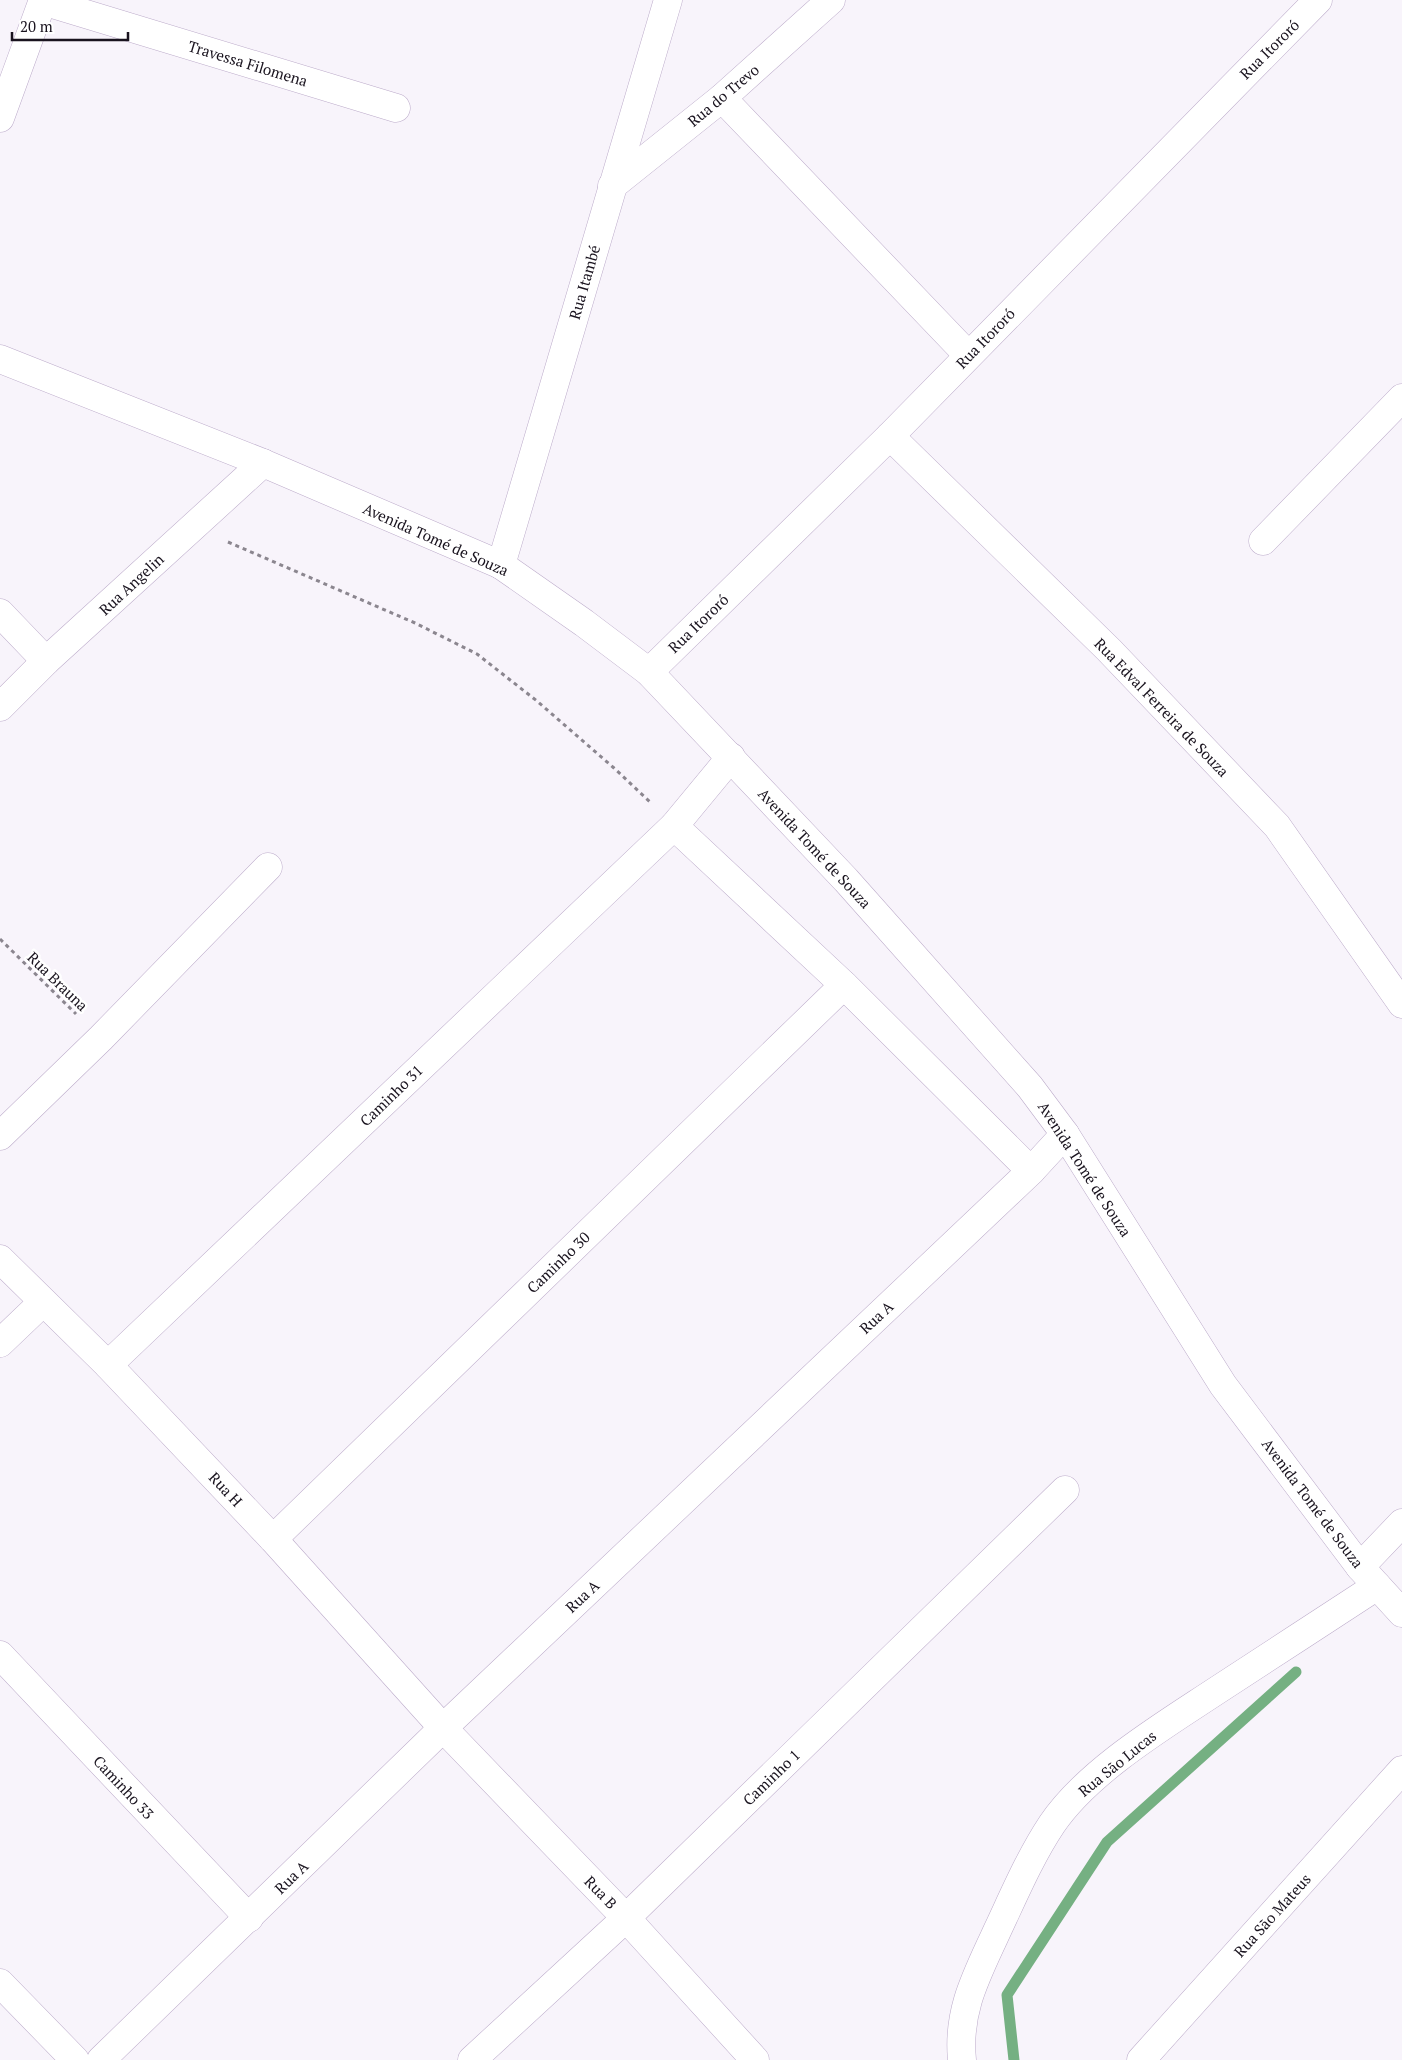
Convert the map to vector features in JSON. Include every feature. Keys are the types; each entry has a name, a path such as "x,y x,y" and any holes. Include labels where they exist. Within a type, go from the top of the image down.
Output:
{"street":[{"name":"Travessa Filomena","path":"0,118 43,0 396,108"},
{"name":"Rua Itambé","path":"502,565 612,186 670,0"},
{"name":"Rua do Trevo","path":"612,186 722,98 831,0"},
{"name":"Rua Itororó","path":"649,672 890,436 1318,0"},
{"path":"722,98 968,355"},
{"name":"Avenida Tomé de Souza","path":"0,359 263,464 502,565 649,672 846,880 1030,1087 1066,1134 1223,1385 1369,1577 1402,1613"},
{"path":"1263,541 1402,398"},
{"name":"Rua Edval Ferreira de Souza","path":"890,436 1109,650 1276,826 1402,1004"},
{"name":"Rua Angelin","path":"0,707 46,661 263,464"},
{"path":"0,614 46,661"},
{"name":"Caminho 31","path":"108,1365 674,826 731,757"},
{"path":"674,826 844,985 1031,1171"},
{"path":"0,1136 101,1038 268,868"},
{"name":"Caminho 30","path":"273,1539 844,985"},
{"name":"Rua A","path":"101,2060 443,1728 1031,1171 1066,1134"},
{"name":"Rua H","path":"0,1259 108,1365 273,1539 443,1728"},
{"path":"0,1343 43,1302"},
{"name":"Caminho 1","path":"472,2060 626,1918 1066,1490"},
{"path":"1369,1577 1402,1523"},
{"name":"Rua São Lucas","path":"962,2060 960,2032 967,2002 977,1973 1032,1858 1053,1823 1081,1790 1132,1748 1369,1577"},
{"name":"Caminho 33","path":"0,1655 249,1918"},
{"name":"Rua B","path":"443,1728 626,1918 755,2060"},
{"name":"Rua São Mateus","path":"1142,2060 1402,1770"},
{"path":"0,1983 75,2060"}],"path":[{"path":"193,527 415,623 477,654 565,725 614,768 674,826"},
{"name":"Rua Brauna","path":"0,939 101,1038"}],"waterway":[{"path":"1014,2060 1007,1995 1107,1842 1296,1672"}]}
